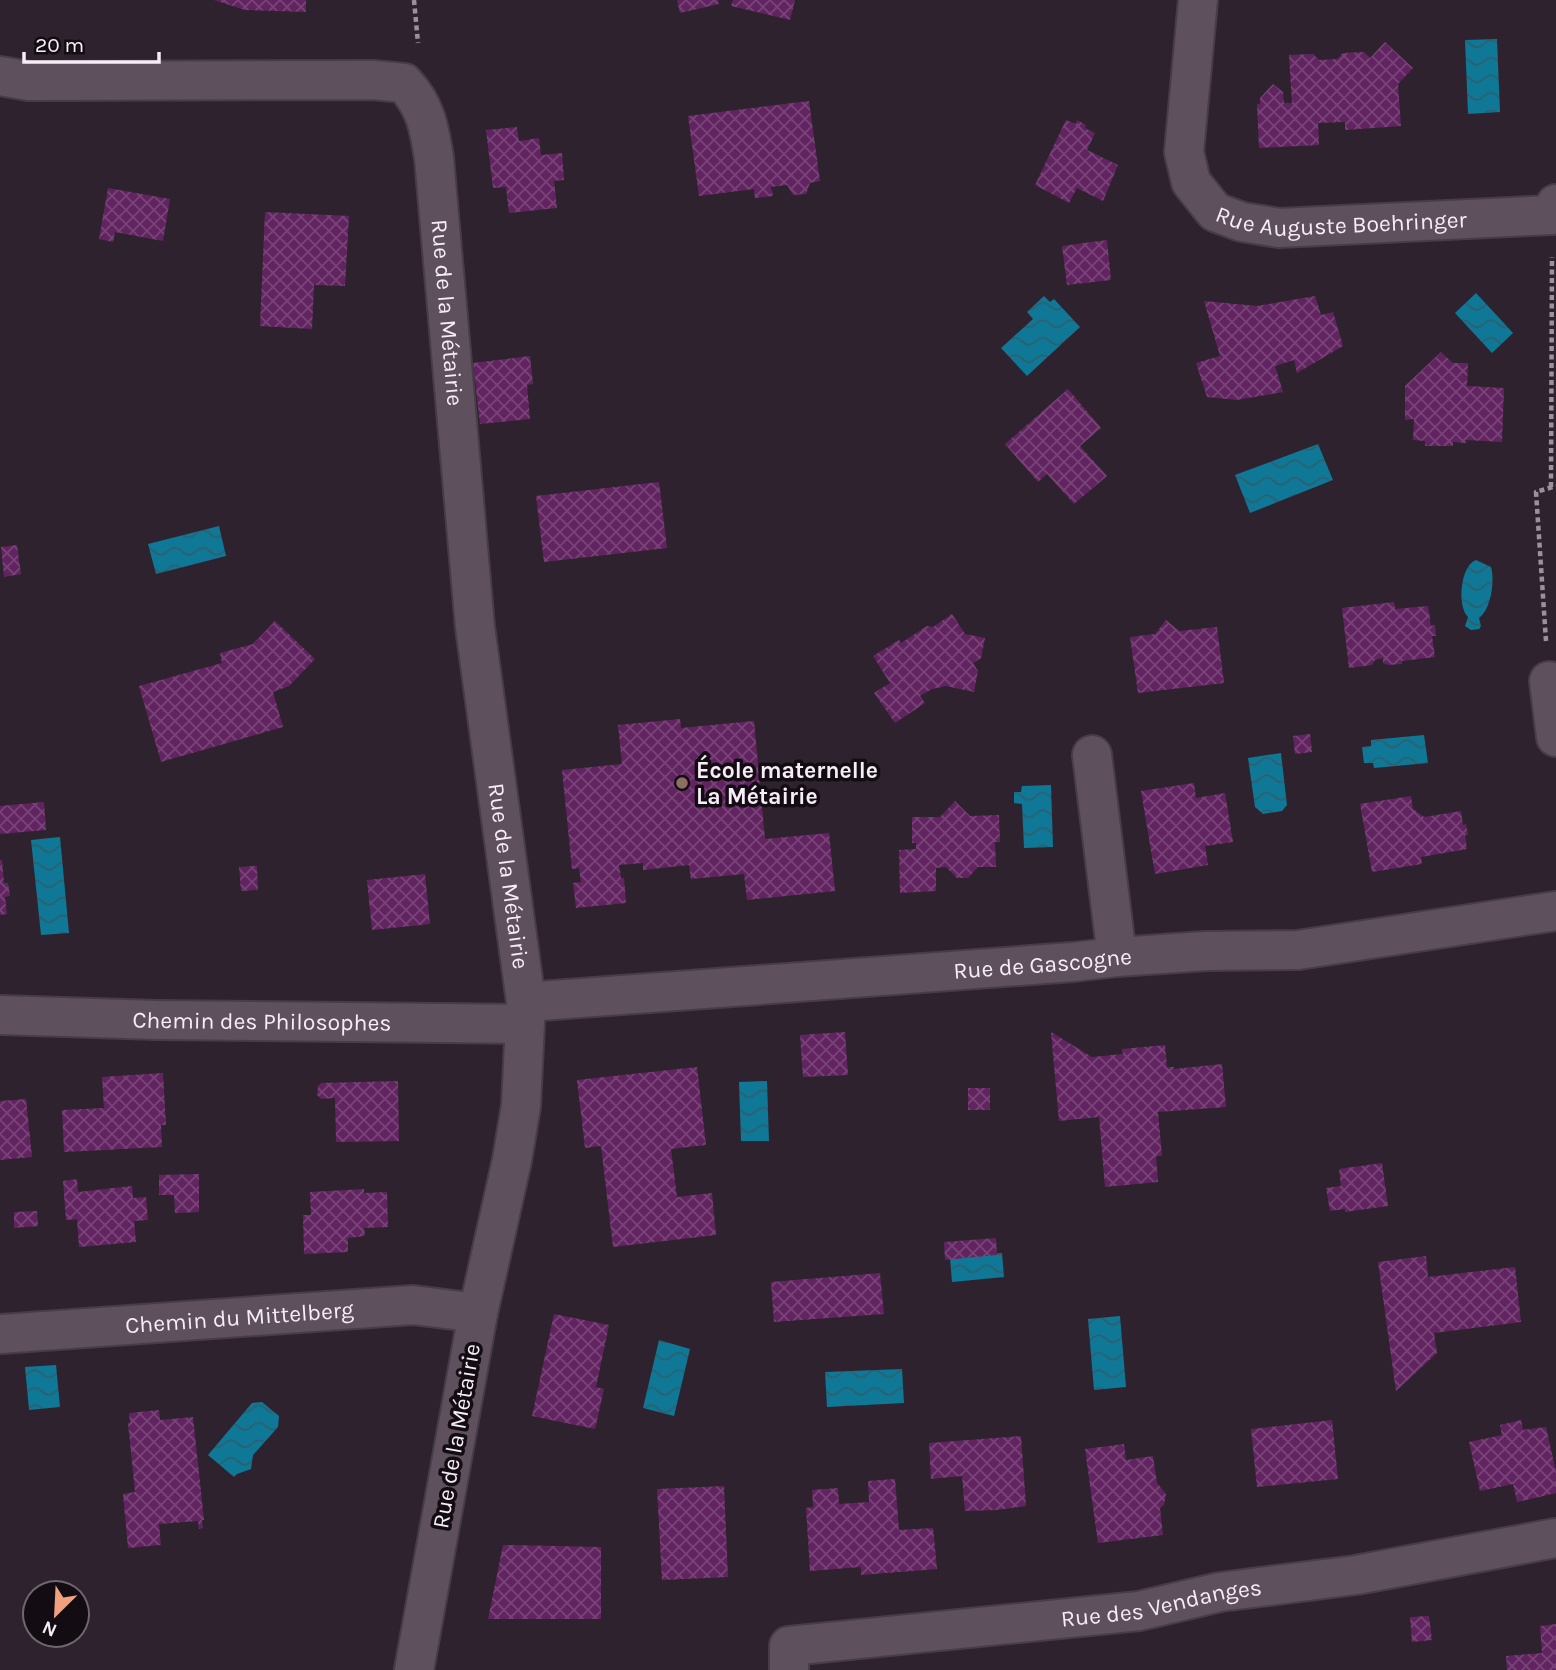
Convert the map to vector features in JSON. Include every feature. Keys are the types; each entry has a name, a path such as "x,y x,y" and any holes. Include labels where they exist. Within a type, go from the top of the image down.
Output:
{"street":[{"name":"Rue Auguste Boehringer","path":"1198,0 1184,152 1192,182 1214,212 1242,222 1279,228 1554,209"},
{"name":"Rue de la Métairie","path":"0,76 29,81 373,80 404,83 419,100 428,125 434,158 475,627 525,1013 521,1106 512,1160 478,1313 414,1670"},
{"path":"1549,681 1556,737"},
{"path":"1092,755 1117,957"},
{"name":"Rue de Gascogne","path":"525,1013 1117,957 1206,951 1298,950 1556,911"},
{"name":"Chemin des Philosophes","path":"0,1015 157,1020 525,1013"},
{"name":"Chemin du Mittelberg","path":"0,1334 413,1305 478,1313"},
{"name":"Rue des Vendanges","path":"789,1658 1139,1611 1220,1592 1356,1575 1556,1538"}],"path":[{"path":"1549,681 1535,492 1553,487 1554,209"}],"water":[{"path":"1497,39 1500,112 1468,114 1465,40"},
{"path":"1476,293 1513,333 1492,353 1455,313"},
{"path":"1044,296 1050,302 1054,299 1080,327 1027,376 1001,348 1033,319 1027,312"},
{"path":"1318,444 1333,480 1250,513 1235,475"},
{"path":"219,526 226,556 156,574 148,544"},
{"path":"1476,560 1491,567 1492,587 1489,602 1479,618 1481,626 1471,630 1465,626 1468,617 1461,596 1466,570"},
{"path":"1424,735 1428,763 1374,768 1373,763 1364,763 1362,747 1371,746 1371,740"},
{"path":"1281,753 1287,805 1282,811 1263,814 1255,807 1248,758"},
{"path":"1051,785 1053,847 1024,848 1022,804 1014,803 1014,792 1021,792 1022,786"},
{"path":"60,837 69,933 41,935 31,840"},
{"path":"767,1081 769,1141 741,1141 739,1082"},
{"path":"1002,1253 1004,1277 952,1282 950,1258"},
{"path":"1120,1316 1126,1387 1094,1390 1088,1319"},
{"path":"659,1340 690,1349 674,1416 643,1408"},
{"path":"56,1365 60,1407 29,1410 25,1367"},
{"path":"902,1369 904,1403 827,1407 825,1372"},
{"path":"262,1402 279,1416 278,1427 253,1455 251,1469 234,1477 208,1455 252,1403"}],"building":[{"path":"214,0 306,0 306,12 245,10"},
{"path":"677,0 718,0 719,4 680,13"},
{"path":"733,0 795,0 790,20 731,6"},
{"path":"1385,42 1413,68 1398,84 1401,126 1345,130 1345,122 1318,123 1319,145 1259,148 1257,104 1260,104 1260,98 1273,84 1283,92 1284,103 1292,103 1289,55 1313,54 1319,60 1337,59 1343,53 1364,52 1370,58"},
{"path":"809,101 820,181 810,183 806,194 793,195 787,185 771,187 773,196 755,198 754,189 699,196 688,116"},
{"path":"1066,120 1076,124 1077,120 1086,125 1085,128 1095,133 1087,150 1118,165 1103,201 1077,188 1069,203 1035,185"},
{"path":"517,127 519,141 539,138 541,155 562,153 564,180 554,181 557,208 509,213 506,187 493,188 486,130"},
{"path":"108,188 170,199 163,241 115,232 113,242 99,239"},
{"path":"265,212 349,216 345,286 314,285 312,329 260,326"},
{"path":"1107,240 1111,280 1067,285 1062,246"},
{"path":"1315,296 1321,315 1333,312 1343,346 1297,373 1294,360 1275,366 1283,392 1237,400 1207,397 1196,363 1220,356 1204,301 1257,306"},
{"path":"1441,352 1453,363 1468,363 1467,386 1504,388 1502,442 1466,440 1466,443 1453,442 1453,446 1425,446 1425,441 1413,440 1414,419 1405,420 1405,386"},
{"path":"530,356 533,384 527,385 530,419 480,424 473,363"},
{"path":"1068,389 1101,428 1080,446 1107,476 1074,504 1047,474 1038,482 1005,444"},
{"path":"659,482 667,548 544,562 536,496"},
{"path":"17,545 21,574 4,577 1,547"},
{"path":"1394,602 1395,609 1428,606 1431,626 1435,625 1436,636 1432,636 1435,657 1388,665 1383,663 1383,658 1375,660 1372,665 1349,668 1342,608"},
{"path":"952,614 965,634 985,638 981,658 973,663 978,671 974,692 946,686 932,689 920,696 925,703 895,723 874,693 890,683 873,656 899,640 901,643 927,626 933,627"},
{"path":"1166,620 1179,631 1217,627 1224,683 1138,693 1130,637 1155,634"},
{"path":"275,621 315,659 289,686 273,692 283,727 161,762 139,686 222,663 220,653 253,644"},
{"path":"680,719 681,728 754,721 765,839 829,833 835,891 747,900 744,874 691,879 689,865 643,870 643,863 619,865 621,878 624,878 626,903 576,908 573,883 581,882 579,868 572,869 562,770 622,764 618,725"},
{"path":"1310,734 1312,752 1295,754 1293,736"},
{"path":"1194,783 1196,798 1225,793 1233,842 1205,846 1208,865 1155,874 1141,791"},
{"path":"1411,796 1413,809 1424,817 1461,811 1468,835 1465,835 1467,849 1421,857 1422,864 1372,872 1360,804"},
{"path":"955,801 970,816 999,815 1000,842 995,842 996,867 978,867 968,878 957,878 946,867 936,868 936,891 900,893 899,850 916,849 916,843 912,843 912,817 940,817"},
{"path":"44,802 46,830 0,834 0,806"},
{"path":"0,860 4,883 8,883 10,896 5,897 7,914 0,915"},
{"path":"257,866 258,890 241,891 239,867"},
{"path":"425,874 430,924 372,930 367,880"},
{"path":"845,1032 848,1075 803,1077 800,1035"},
{"path":"1051,1032 1092,1057 1123,1054 1122,1049 1165,1045 1167,1067 1174,1069 1222,1064 1226,1107 1158,1112 1162,1156 1156,1156 1158,1182 1105,1187 1099,1117 1059,1121"},
{"path":"697,1067 706,1145 671,1149 677,1197 712,1193 716,1235 613,1247 601,1146 585,1148 577,1080"},
{"path":"163,1073 166,1125 161,1125 162,1147 64,1152 62,1110 104,1108 102,1077"},
{"path":"398,1081 399,1141 336,1142 335,1098 321,1099 317,1095 321,1083"},
{"path":"968,1088 990,1088 990,1110 968,1110"},
{"path":"26,1099 32,1157 0,1160 0,1101"},
{"path":"1382,1163 1388,1206 1345,1212 1345,1209 1330,1211 1326,1188 1341,1186 1339,1169"},
{"path":"199,1174 199,1212 175,1213 174,1195 159,1195 159,1175"},
{"path":"77,1179 78,1192 132,1186 133,1198 146,1197 148,1220 134,1221 136,1242 79,1247 77,1219 66,1220 63,1181"},
{"path":"364,1189 364,1193 387,1192 388,1227 364,1228 365,1236 348,1238 348,1252 304,1254 303,1215 311,1215 310,1192"},
{"path":"37,1211 38,1226 14,1228 14,1212"},
{"path":"996,1238 997,1255 945,1260 944,1242"},
{"path":"1426,1256 1428,1277 1515,1267 1521,1322 1434,1333 1437,1353 1396,1391 1378,1262"},
{"path":"880,1273 884,1314 774,1322 771,1282"},
{"path":"554,1314 609,1325 596,1387 604,1389 595,1429 532,1416"},
{"path":"159,1410 160,1420 193,1417 203,1528 199,1529 198,1521 159,1524 161,1545 128,1548 123,1494 135,1492 129,1413"},
{"path":"1332,1420 1338,1479 1257,1487 1251,1429"},
{"path":"1521,1420 1523,1430 1546,1427 1556,1472 1556,1493 1517,1502 1513,1484 1480,1491 1469,1442 1502,1435 1500,1425"},
{"path":"1021,1436 1026,1506 965,1511 962,1476 931,1479 929,1443"},
{"path":"1124,1444 1126,1460 1153,1456 1157,1483 1166,1494 1164,1505 1160,1508 1163,1535 1098,1543 1085,1449"},
{"path":"895,1479 899,1530 933,1528 937,1569 861,1575 861,1567 810,1571 806,1508 813,1507 812,1490 838,1488 839,1504 869,1502 868,1481"},
{"path":"724,1486 728,1577 662,1580 657,1489"},
{"path":"503,1545 601,1547 601,1619 488,1619"},
{"path":"1429,1616 1432,1640 1412,1642 1410,1617"},
{"path":"1556,1624 1556,1670 1507,1670 1506,1656 1542,1653 1540,1626"}],"place":[{"name":"École maternelle La Métairie","path":"682,783"}]}
